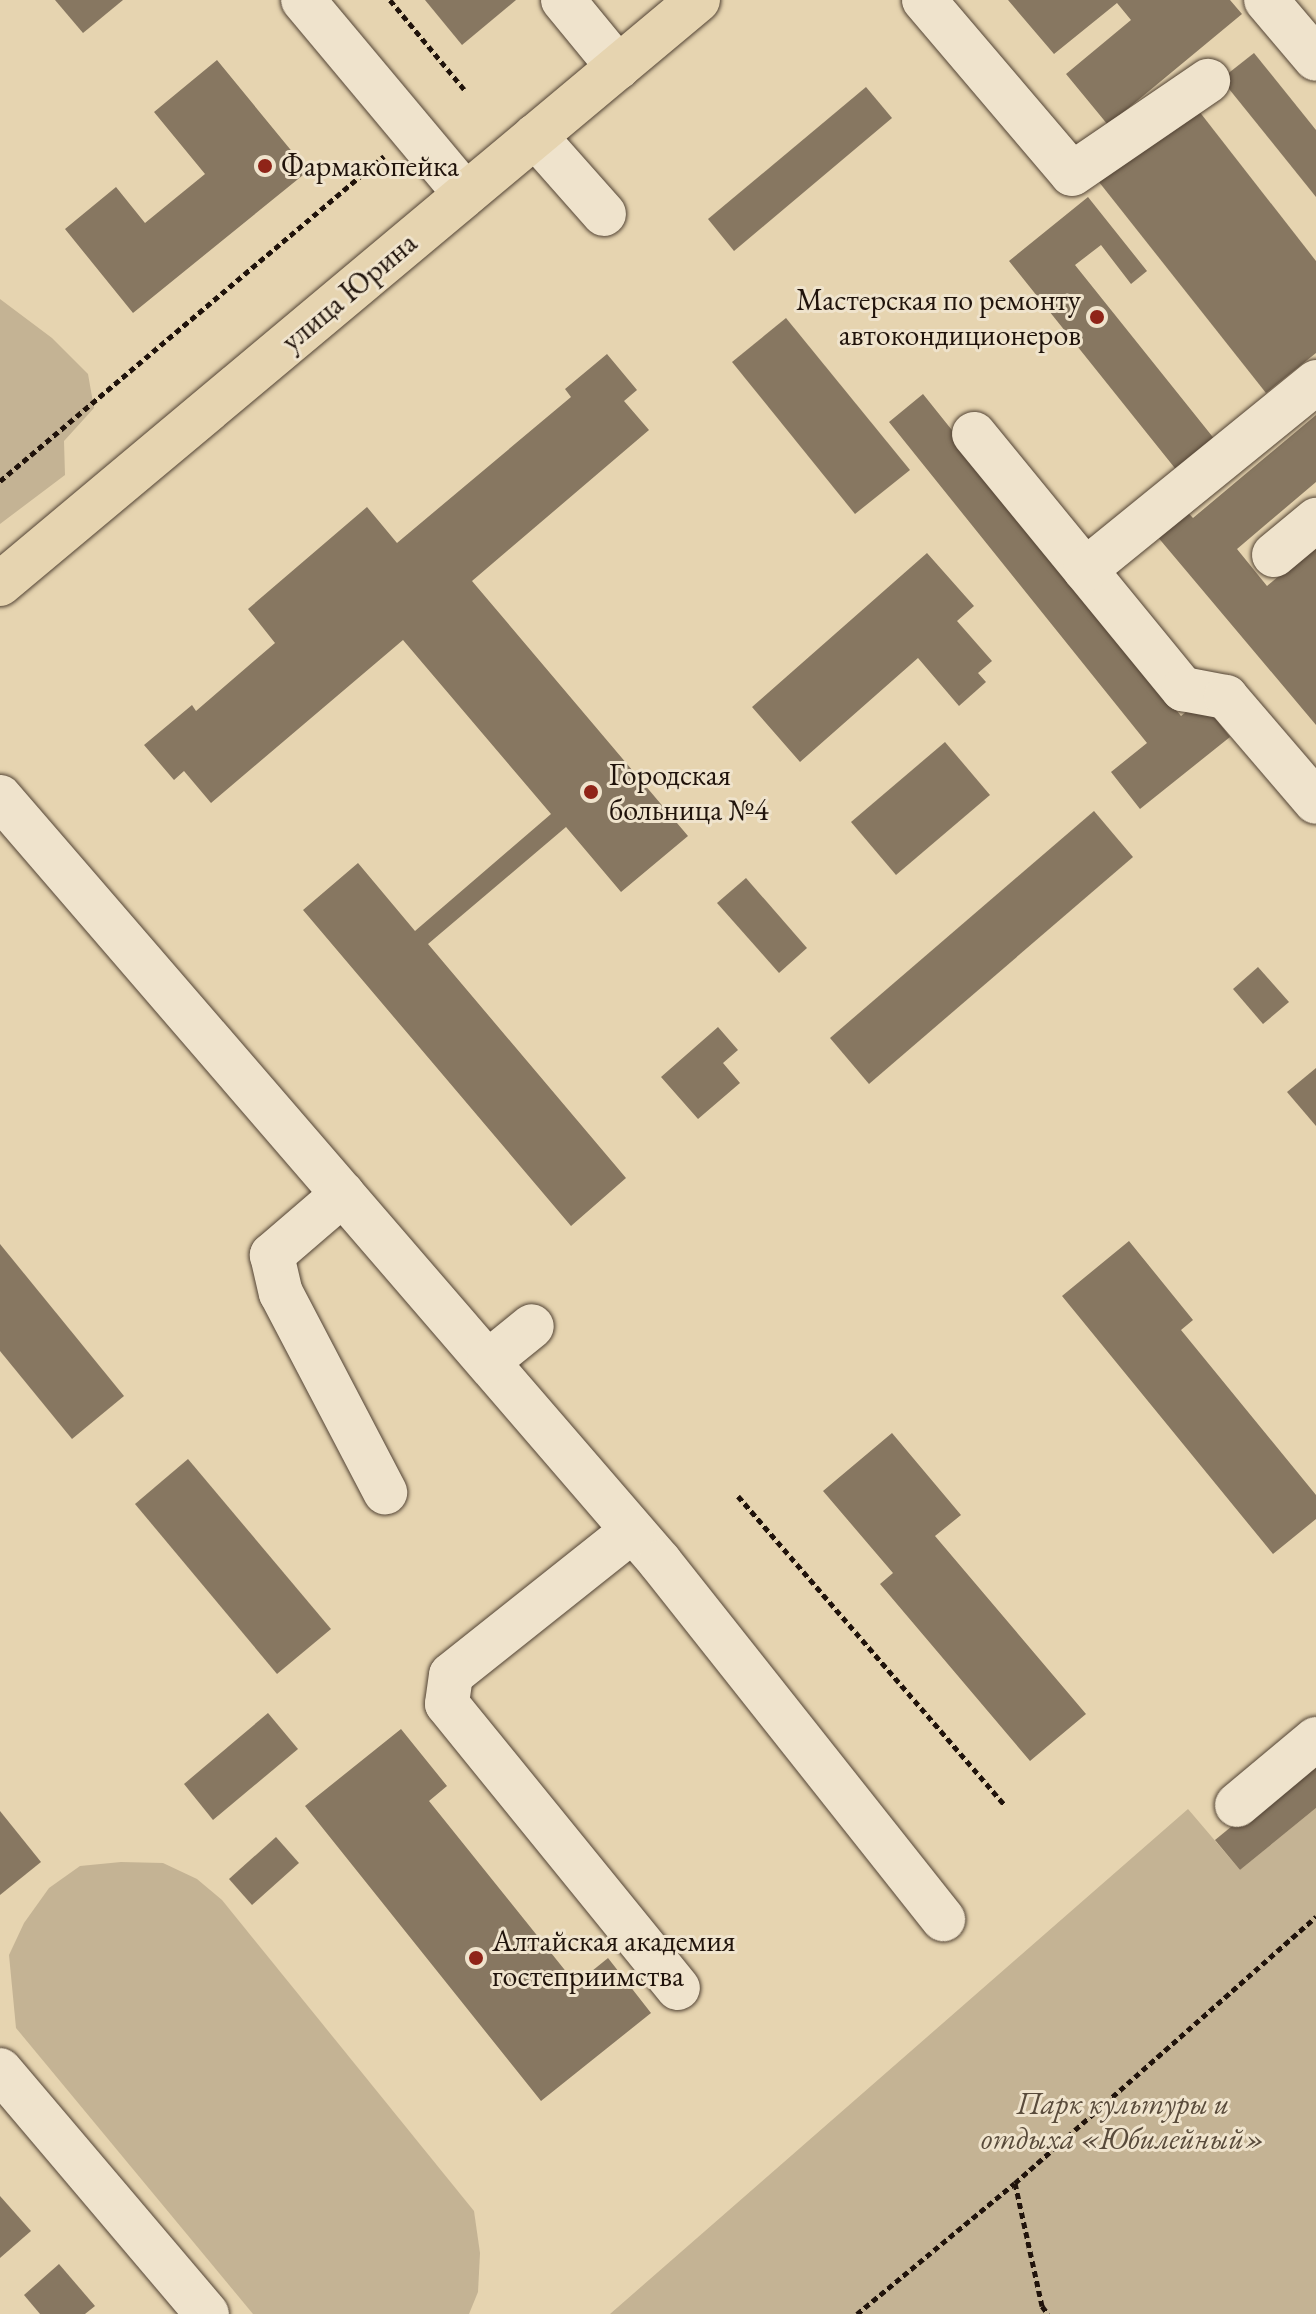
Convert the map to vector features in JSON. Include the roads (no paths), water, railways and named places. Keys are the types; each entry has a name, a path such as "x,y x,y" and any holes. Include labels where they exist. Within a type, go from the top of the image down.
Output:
{"main road":[{"name":"улица Юрина","path":"0,584 698,0"}],"street":[{"path":"303,0 465,194"},
{"path":"563,0 618,67"},
{"path":"924,0 1072,174 1208,81"},
{"path":"1266,0 1316,59"},
{"path":"535,136 604,214"},
{"path":"1085,570 1316,382"},
{"path":"974,434 1183,689 1226,697 1316,802"},
{"path":"1274,555 1316,520"},
{"path":"0,797 489,1361 632,1531 943,1919"},
{"path":"343,1194 272,1255 281,1293 385,1492"},
{"path":"489,1361 532,1326"},
{"path":"632,1531 451,1675 447,1704 678,1988"},
{"path":"1237,1805 1316,1739"},
{"path":"0,2070 207,2314"}],"place":[{"name":"Фармакопейка","path":"265,166"},
{"name":"Мастерская по ремонту автокондиционеров","path":"1097,317"},
{"name":"Городская больница №4","path":"591,792"},
{"name":"Алтайская академия гостеприимства","path":"476,1958"}],"park label":[{"name":"Парк культуры и отдыха «Юбилейный»","path":"1123,2121"}]}
